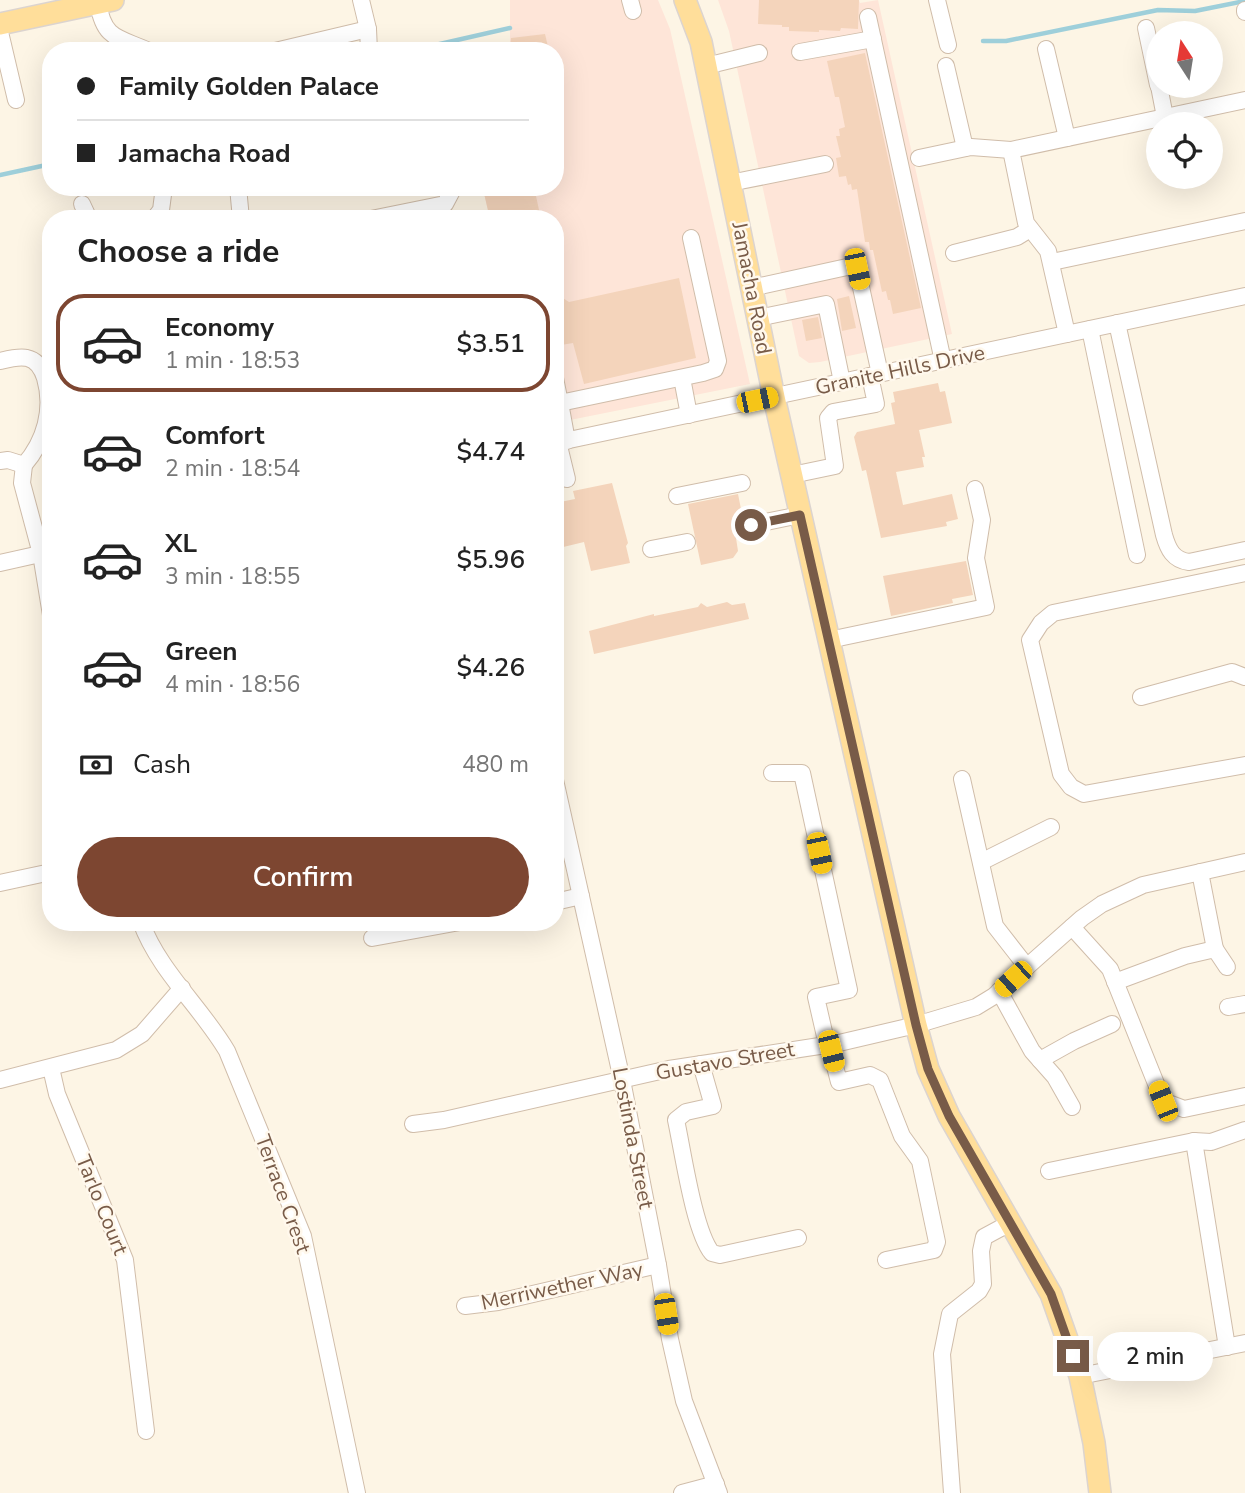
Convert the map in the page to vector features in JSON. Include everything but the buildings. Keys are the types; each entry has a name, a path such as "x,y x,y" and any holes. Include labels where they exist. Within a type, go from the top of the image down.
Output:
{"main road":[{"name":"Jamacha Road","path":"685,0 701,42 800,515 928,1069 949,1116 1051,1294 1080,1376 1094,1443 1100,1493"},
{"path":"0,24 92,3"}],"street":[{"path":"361,0 369,42"},
{"path":"937,0 948,45"},
{"path":"92,3 110,33 130,42"},
{"path":"868,17 943,361"},
{"path":"315,42 368,30"},
{"path":"0,32 16,100"},
{"path":"800,52 873,39"},
{"path":"1046,49 1067,138"},
{"path":"706,66 759,53"},
{"path":"947,65 965,148"},
{"path":"1189,112 1245,100"},
{"path":"919,158 965,148 1011,150 1146,121"},
{"path":"1011,150 1026,223 1043,242 1052,262 1067,334"},
{"path":"730,183 825,164"},
{"path":"415,210 445,204 449,196"},
{"path":"1052,262 1245,221"},
{"path":"954,253 1017,237 1030,229"},
{"path":"564,402 713,370 718,361 691,238"},
{"path":"751,288 848,267 857,269 875,375 876,404 834,412 828,418 835,466 792,475"},
{"name":"Granite Hills Drive","path":"564,441 1245,296"},
{"path":"758,318 826,304 842,382"},
{"path":"1117,323 1164,535 1171,552 1181,561 1189,562 1245,550"},
{"path":"1090,329 1138,555"},
{"path":"0,361 29,358 37,363 42,373"},
{"path":"682,378 689,415"},
{"path":"42,434 36,451 24,465 23,483 42,541"},
{"path":"0,461 8,460 24,465"},
{"path":"564,463 567,479"},
{"path":"677,496 741,483"},
{"path":"829,640 986,607 976,558 982,520 975,489"},
{"path":"751,525 800,515"},
{"path":"651,549 687,542"},
{"path":"0,563 42,554"},
{"path":"1245,573 1053,613 1041,623 1030,640 1061,774 1077,791 1084,794 1245,765"},
{"path":"1141,697 1232,672 1245,677"},
{"path":"772,773 802,774 849,990 816,997 839,1082 870,1075 880,1080 902,1136 920,1161 937,1242 934,1250 886,1260"},
{"path":"962,779 995,926 1027,967"},
{"name":"Lostinda Street","path":"564,820 622,1080 684,1401 718,1488"},
{"path":"981,862 1051,827"},
{"name":"Gustavo Street","path":"413,1124 701,1064 827,1045 916,1025 976,1007 999,991 1102,904 1143,885 1245,862"},
{"path":"1200,872 1215,949 1227,967"},
{"path":"0,883 42,874"},
{"path":"564,900 581,896"},
{"path":"1072,927 1110,969 1163,1101 1184,1109 1245,1096"},
{"name":"Terrace Crest","path":"146,931 161,962 212,1026 227,1051 303,1236 357,1493"},
{"path":"372,938 410,931"},
{"path":"1115,982 1185,956 1215,949"},
{"path":"0,1080 104,1055 124,1046 142,1034 182,988"},
{"path":"999,991 1032,1051 1055,1077 1072,1107"},
{"path":"1228,1007 1245,1004"},
{"path":"1040,1060 1112,1024"},
{"path":"701,1064 713,1106 686,1112 676,1120 700,1226 708,1247 712,1253 720,1255 798,1238"},
{"name":"Tarlo Court","path":"51,1068 57,1094 125,1260 146,1431"},
{"path":"1049,1171 1194,1141 1210,1142 1245,1130"},
{"path":"1194,1141 1227,1347"},
{"path":"952,1493 942,1354 947,1324 950,1314 979,1292 983,1284 981,1251 984,1237 1010,1223"},
{"name":"Merriwether Way","path":"465,1306 498,1302 658,1265"},
{"path":"1080,1376 1245,1343"},
{"path":"682,1493 718,1488"}],"shaded area":[{"path":"510,0 658,0 670,29 750,384 564,421 564,210 488,210 485,196 564,196 564,42 510,42"},
{"path":"718,0 859,0 860,3 878,0 952,334 820,362 809,363 799,356 729,31"}],"waterway":[{"path":"983,41 1006,41 1158,10 1195,11 1245,1"},
{"path":"449,42 510,28"},
{"path":"0,175 42,166"}],"route":[{"path":"751,525 800,515 928,1069 949,1116 1051,1294 1073,1356"}]}
